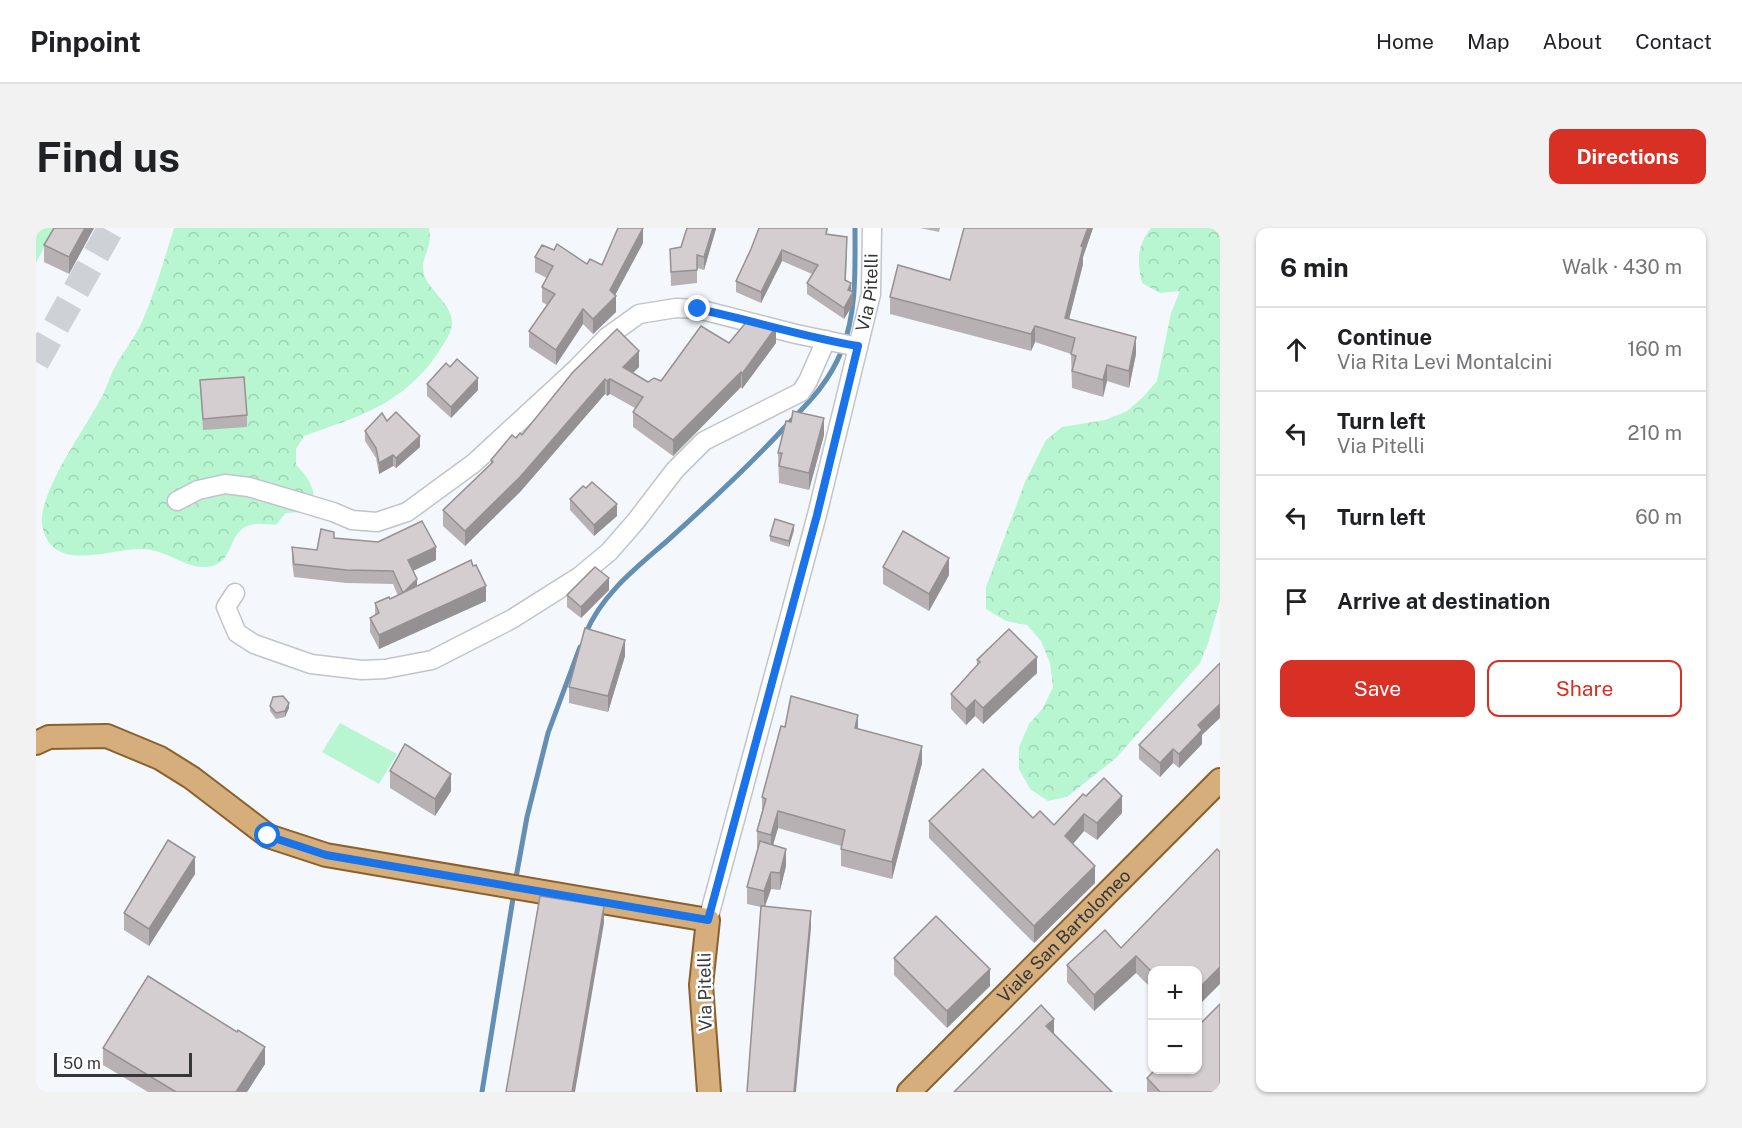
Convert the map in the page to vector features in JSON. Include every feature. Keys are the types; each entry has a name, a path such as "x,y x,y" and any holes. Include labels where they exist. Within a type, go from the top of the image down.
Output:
{"main road":[{"path":"36,743 49,737 107,736 160,758 192,778 268,836 326,855 708,920"},
{"name":"Viale San Bartolomeo","path":"909,1092 1220,780"},
{"name":"Via Pitelli","path":"708,920 701,985 709,1092"}],"street":[{"name":"Via Pitelli","path":"708,920 817,515 871,294 872,228"},
{"path":"177,501 198,490 225,484 249,487 333,512 352,520 377,522 407,512 474,463 576,369 607,337 639,314 676,308 698,309 857,346"},
{"path":"234,593 226,608 237,633 276,654 311,664 362,670 386,669 432,660 512,619 580,576 609,552 675,470 704,441 801,392 829,341"}],"green space":[{"path":"36,228 54,228 36,263"},
{"path":"174,228 429,228 430,241 423,268 428,283 444,302 451,316 450,332 424,371 395,397 362,415 304,436 296,449 296,465 310,484 315,507 302,512 286,513 276,525 257,524 245,527 239,532 220,563 212,566 195,566 158,552 142,549 79,556 66,554 56,549 44,533 42,515 44,506 61,466 142,322"},
{"path":"1151,228 1220,228 1220,601 1200,663 1116,758 1067,797 1048,801 1030,789 1019,769 1019,747 1029,724 1043,708 1053,687 1050,663 1041,641 1027,625 1006,621 986,609 986,587 1025,482 1046,440 1062,427 1105,420 1127,411 1157,381 1171,313 1180,291 1160,293 1142,283 1139,254 1146,234"},
{"path":"340,723 397,754 379,784 322,752"}],"building":[{"path":"54,228 85,228 69,257 44,245"},
{"path":"618,228 643,228 610,290 616,296 593,319 583,309 556,350 529,331 555,294 542,287 553,266 535,257 542,245 554,250 557,244 587,264 590,259 602,265"},
{"path":"687,228 713,228 704,257 697,255 697,270 671,272 670,249 681,247"},
{"path":"759,228 827,228 826,234 847,237 845,280 851,283 848,290 853,292 844,308 807,283 818,265 782,250 761,292 736,281"},
{"path":"964,228 1088,228 1081,246 1083,247 1065,318 1136,337 1129,371 1107,365 1103,380 1072,371 1076,356 1071,354 1075,338 1035,326 1031,334 890,297 898,265 950,280"},
{"path":"748,320 776,327 742,374 741,372 673,440 633,412 643,397 610,379 607,381 605,379 520,477 465,531 443,510 493,462 491,460 512,435 516,438 520,433 522,435 573,372 617,329 639,351 623,367 648,382 654,378 661,381 701,326 729,343"},
{"path":"457,359 478,378 451,407 427,384 446,363 450,367"},
{"path":"244,377 247,415 203,419 200,380"},
{"path":"793,411 824,418 809,473 779,466 782,453 778,453 786,421 791,422"},
{"path":"396,412 420,436 396,458 393,455 379,463 376,448 365,431 382,413 387,421"},
{"path":"592,482 617,504 594,525 570,499 583,486 586,488"},
{"path":"775,519 794,525 789,541 770,536"},
{"path":"422,521 436,547 408,560 417,579 403,593 393,571 346,570 294,564 292,547 317,550 321,529 334,532 334,538 378,542"},
{"path":"903,531 949,558 929,594 883,567"},
{"path":"471,560 473,566 476,565 486,586 379,635 370,618 379,613 375,603 389,597 390,599"},
{"path":"595,567 609,578 581,607 567,595"},
{"path":"585,628 625,640 608,696 569,687"},
{"path":"1009,629 1037,657 983,708 975,700 966,709 951,694 980,662 977,660"},
{"path":"1220,663 1220,704 1198,725 1202,730 1179,754 1173,749 1160,763 1139,745"},
{"path":"283,696 289,703 285,711 276,713 270,706 273,697"},
{"path":"791,696 858,715 855,728 922,746 892,862 841,849 845,830 778,811 771,835 757,831 766,799 762,797 781,726 785,727"},
{"path":"405,744 451,774 435,799 390,771"},
{"path":"983,769 1033,818 1040,811 1054,825 1083,794 1086,796 1104,778 1122,796 1097,823 1084,814 1065,836 1095,866 1034,926 929,821"},
{"path":"168,840 195,857 149,929 124,913"},
{"path":"760,841 786,849 780,873 771,872 764,891 747,887"},
{"path":"1217,849 1220,852 1220,967 1202,985 1202,966 1148,966 1148,968 1136,956 1094,995 1067,965 1105,930 1121,948"},
{"path":"540,896 604,906 572,1092 506,1092"},
{"path":"761,906 811,911 794,1092 747,1092"},
{"path":"936,916 990,969 947,1011 894,958"},
{"path":"148,976 265,1047 236,1092 176,1092 103,1048"},
{"path":"1220,1004 1220,1092 1160,1092 1147,1078 1151,1074 1202,1074 1202,1022"},
{"path":"1041,1005 1054,1019 1046,1026 1112,1092 954,1092"}],"waterway":[{"path":"586,633 601,606 621,582 742,471 818,392 837,362 847,335 853,305 855,228"},
{"path":"515,883 527,817 548,733 580,647"},
{"path":"482,1092 514,892"}],"tunnel":[{"path":"36,362 111,228"}],"route":[{"path":"268,836 326,855 708,920 817,515 858,346 795,334 725,314 698,309"}]}
